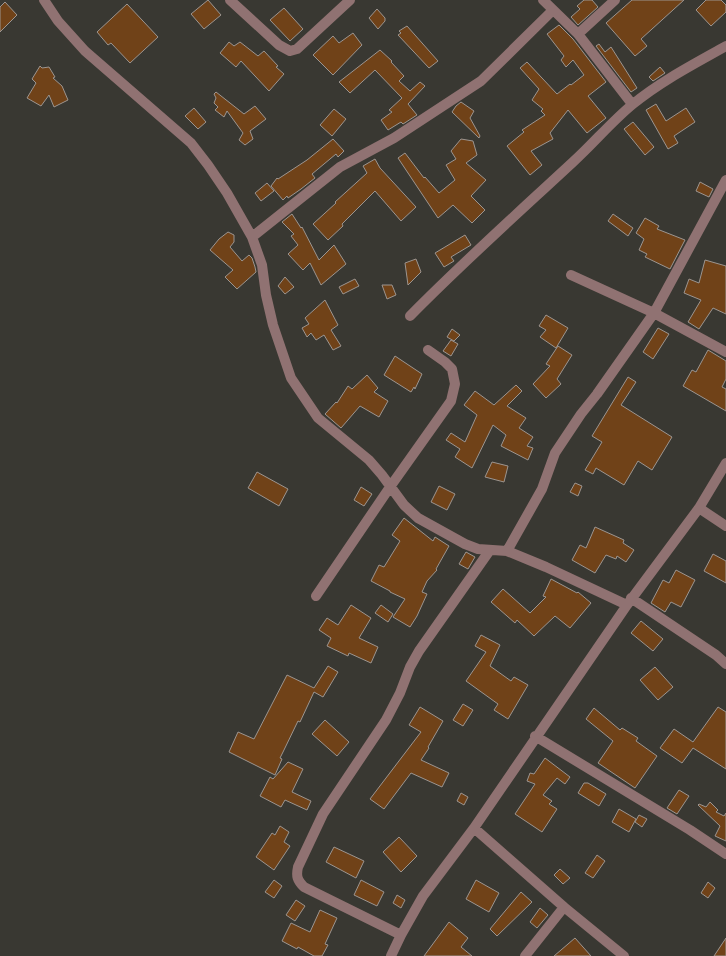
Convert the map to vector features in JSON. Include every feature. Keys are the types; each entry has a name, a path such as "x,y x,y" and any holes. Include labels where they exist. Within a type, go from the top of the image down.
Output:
{"street":[{"path":"44,0 58,21 85,51 191,143 208,165 227,193 252,237 262,265 266,295 274,325 291,378 318,418 369,460 404,505 418,518 465,544 478,549 507,551 629,601 716,655 726,664"},
{"path":"230,0 279,44 290,51 296,49 350,0"},
{"path":"543,0 578,34 632,104"},
{"path":"578,34 615,0"},
{"path":"252,237 340,167 394,138 481,81 553,10"},
{"path":"410,316 439,286 574,161 632,104 673,75 726,46"},
{"path":"507,551 542,489 555,453 580,414 597,394 654,313 726,180"},
{"path":"571,275 654,313 726,352"},
{"path":"316,596 451,401 455,384 452,369 428,350"},
{"path":"390,956 423,896 474,828 535,736 629,601 699,508 726,463"},
{"path":"699,508 726,526"},
{"path":"401,935 304,887 298,882 296,875 322,814 386,720 400,693 410,667 420,651 490,550"},
{"path":"535,736 726,854"},
{"path":"474,828 564,907 624,956"},
{"path":"525,956 564,907"}],"building":[{"path":"208,0 221,15 204,29 191,14"},
{"path":"584,0 592,0 598,7 578,25 571,17 580,9 577,6"},
{"path":"632,0 684,0 641,39 647,46 635,56 606,23"},
{"path":"706,0 721,0 726,5 726,12 711,26 696,10"},
{"path":"5,2 17,15 0,32 0,7"},
{"path":"127,4 158,37 130,63 111,43 108,45 97,32"},
{"path":"284,8 303,29 290,41 270,20"},
{"path":"377,9 385,18 385,21 378,29 369,18"},
{"path":"559,25 573,39 606,82 588,96 606,118 587,133 568,110 550,133 553,139 531,151 542,165 530,175 507,146 524,132 522,130 545,115 541,111 543,109 532,100 539,89 520,68 527,62 557,94 584,75 573,60 566,67 561,60 564,56 547,34"},
{"path":"407,26 438,61 429,68 398,35 401,33 399,31"},
{"path":"353,33 362,45 333,75 313,55 333,36 339,43"},
{"path":"229,42 234,46 240,42 258,56 264,51 284,74 269,91 241,61 236,67 220,53"},
{"path":"599,44 605,52 611,47 637,88 631,92 596,46"},
{"path":"380,50 404,76 399,81 410,91 420,82 425,86 408,104 417,115 403,124 401,122 388,130 381,120 392,112 389,110 402,98 375,70 350,93 339,82"},
{"path":"40,66 42,68 49,67 55,77 53,78 62,86 68,100 54,107 49,95 41,106 27,98 36,83 32,79"},
{"path":"660,67 665,73 653,81 649,77"},
{"path":"216,92 244,114 255,106 266,119 250,131 253,139 245,145 239,140 243,133 227,111 224,117 215,110 218,107 214,103 216,98 214,94"},
{"path":"461,102 474,111 470,118 480,136 479,138 452,112"},
{"path":"656,104 666,121 686,108 695,122 674,136 678,143 668,149 646,110"},
{"path":"194,108 206,122 198,129 185,116"},
{"path":"334,109 346,119 332,136 320,125"},
{"path":"633,122 654,147 645,155 624,129"},
{"path":"333,139 344,151 338,157 336,154 312,174 315,178 283,200 271,186 277,178 307,160"},
{"path":"461,139 473,141 477,155 466,163 486,180 471,196 485,210 472,223 453,205 438,218 398,158 405,153 424,178 439,193 455,180 446,165 456,159 451,151"},
{"path":"375,159 380,168 416,207 401,221 375,191 328,240 313,224 367,173 363,166"},
{"path":"700,182 713,189 709,197 696,191"},
{"path":"267,183 274,191 261,201 255,193"},
{"path":"292,214 302,227 319,260 334,245 346,264 321,285 310,263 303,270 288,254 298,245 291,236 294,234 282,222"},
{"path":"613,214 633,228 628,236 608,221"},
{"path":"645,218 659,226 657,229 685,240 670,269 645,257 647,254 639,250 644,239 636,233"},
{"path":"228,232 234,235 234,242 230,247 242,261 249,255 252,258 256,272 237,289 225,277 233,270 210,250"},
{"path":"465,235 471,245 451,257 454,261 444,267 435,253"},
{"path":"416,259 421,272 408,285 405,263"},
{"path":"705,260 726,266 726,314 713,308 699,329 688,322 701,300 684,293 689,279 699,283"},
{"path":"285,277 294,287 285,294 278,286"},
{"path":"355,279 359,286 343,294 339,287"},
{"path":"382,285 392,285 396,295 387,299"},
{"path":"325,300 338,325 331,330 341,346 333,350 324,335 316,340 311,333 307,337 302,328 309,324 305,318"},
{"path":"546,315 568,328 556,348 540,337 546,330 539,326"},
{"path":"658,328 669,334 653,359 643,352"},
{"path":"452,329 460,335 454,341 447,337"},
{"path":"451,340 458,344 451,356 443,351"},
{"path":"558,346 572,355 557,379 561,384 546,398 533,384 550,366 546,364"},
{"path":"708,350 726,361 726,379 722,387 726,389 726,411 683,386 692,370 696,372"},
{"path":"395,356 422,374 415,389 414,387 411,392 384,375"},
{"path":"367,375 378,388 374,392 388,401 379,417 360,406 341,428 325,414 337,403 348,386 352,389"},
{"path":"628,377 636,382 621,405 672,437 652,470 638,461 624,485 596,468 593,474 585,470 602,442 592,436"},
{"path":"516,385 522,391 507,406 526,418 519,428 533,437 527,446 533,448 528,460 501,446 506,435 493,425 472,468 455,457 460,449 446,440 451,433 465,442 477,415 464,405 475,391 494,405"},
{"path":"492,462 508,466 504,482 485,477"},
{"path":"257,472 288,489 279,506 248,488"},
{"path":"575,483 582,486 578,496 570,492"},
{"path":"439,486 455,494 447,510 431,502"},
{"path":"361,487 372,494 364,506 354,500"},
{"path":"404,518 433,541 435,537 449,546 437,570 427,581 422,592 427,594 410,627 393,617 405,599 371,581 379,565 384,567 400,541 392,535"},
{"path":"595,527 624,540 623,543 634,550 626,562 617,556 616,559 606,555 595,573 572,560 580,545 586,548"},
{"path":"466,552 475,557 468,569 459,564"},
{"path":"713,554 726,561 726,583 704,571"},
{"path":"676,570 695,580 681,607 671,602 665,612 651,603 663,580 669,583"},
{"path":"551,579 578,592 591,603 570,628 555,616 534,636 517,620 515,623 491,602 503,589 530,613 546,597 543,596"},
{"path":"351,605 371,618 359,638 378,647 371,663 349,653 348,656 327,646 331,638 319,630 327,618 338,625"},
{"path":"381,605 393,614 388,622 375,613"},
{"path":"641,621 663,639 653,651 631,633"},
{"path":"481,635 500,645 490,666 511,681 514,677 528,685 508,719 494,710 498,704 466,681 486,652 475,646"},
{"path":"328,666 338,672 323,697 314,692 280,758 282,759 275,775 229,752 238,732 254,739 287,675 314,688"},
{"path":"655,667 673,687 658,700 640,680"},
{"path":"463,704 473,710 463,726 453,720"},
{"path":"420,707 443,721 421,760 449,773 442,787 411,773 384,809 370,799 421,732 409,725"},
{"path":"718,707 726,712 726,769 693,748 682,763 660,748 674,729 693,742"},
{"path":"594,708 620,730 622,728 638,738 636,741 657,756 635,788 598,763 613,741 586,719"},
{"path":"325,720 349,742 337,756 312,734"},
{"path":"545,758 570,777 565,784 557,778 543,795 552,801 549,804 557,809 542,832 515,814 535,784 527,781 530,773 534,774"},
{"path":"288,762 303,769 292,792 311,801 307,810 285,800 281,807 260,796 270,777 273,779"},
{"path":"584,783 588,783 606,794 599,806 578,793"},
{"path":"679,790 689,796 677,814 667,808"},
{"path":"461,793 468,797 464,805 457,801"},
{"path":"710,802 718,810 716,812 724,816 726,813 726,841 715,836 720,826 698,805 706,807"},
{"path":"619,809 636,819 629,832 612,822"},
{"path":"639,815 647,819 642,827 635,822"},
{"path":"280,826 289,832 284,842 290,846 274,870 256,857 272,833 275,835"},
{"path":"399,837 417,856 401,872 383,852"},
{"path":"334,847 364,861 356,878 326,862"},
{"path":"597,855 605,861 593,878 585,873"},
{"path":"560,869 570,878 563,884 554,875"},
{"path":"274,880 282,886 274,898 265,892"},
{"path":"361,880 384,892 377,906 354,895"},
{"path":"476,880 499,893 489,912 466,899"},
{"path":"708,882 715,888 708,898 701,893"},
{"path":"521,892 532,902 497,936 490,929"},
{"path":"397,895 405,900 401,908 393,903"},
{"path":"296,900 305,906 295,921 286,915"},
{"path":"540,908 548,915 537,928 530,922"},
{"path":"320,910 337,918 325,944 328,945 322,956 314,956 282,941 291,923 310,932"},
{"path":"449,922 468,938 461,947 472,956 424,956"},
{"path":"575,938 591,956 554,956"},
{"path":"726,938 726,956 714,956"}]}
